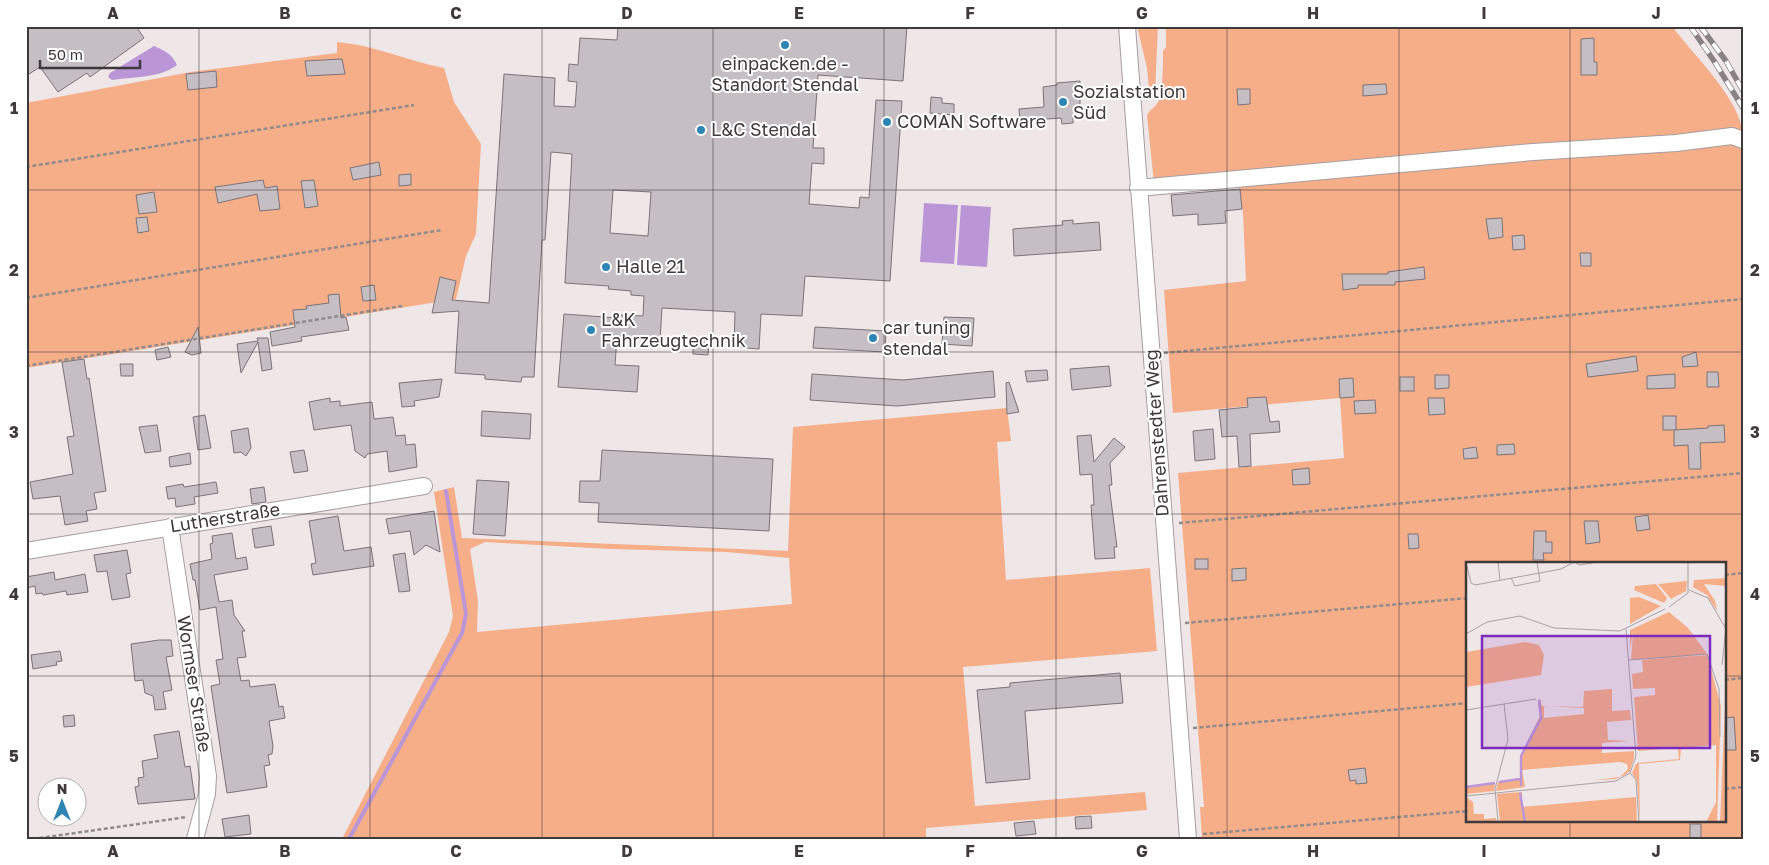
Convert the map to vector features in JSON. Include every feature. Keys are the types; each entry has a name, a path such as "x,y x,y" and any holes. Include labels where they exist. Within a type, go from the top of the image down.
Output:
{"street":[{"name":"Dahrenstedter Weg","path":"1127,26 1188,837"},
{"path":"1138,188 1507,155 1676,143 1732,136 1743,140"},
{"name":"Lutherstraße","path":"26,551 424,486"},
{"name":"Wormser Straße","path":"170,528 208,776 203,814 195,839"}],"path":[{"path":"26,167 414,105"},
{"path":"26,298 442,230"},
{"path":"1151,354 1743,299"},
{"path":"26,366 402,306"},
{"path":"1164,524 1743,473"},
{"path":"1726,575 1743,574"},
{"path":"1172,624 1466,598"},
{"path":"1726,680 1743,678"},
{"path":"1180,729 1466,703"},
{"path":"1726,789 1743,788"},
{"path":"1188,837 1466,811"},
{"path":"33,839 203,814"}],"shaded area":[{"path":"1137,26 1158,26 1155,93 1150,100 1147,68"},
{"path":"1166,26 1672,26 1726,94 1741,123 1743,137 1154,183 1147,116 1159,100 1163,51 1166,47"},
{"path":"337,42 364,46 444,68 454,102 481,144 476,234 466,256 456,299 26,368 26,103 191,72 337,53"},
{"path":"154,46 168,53 177,65 163,72 146,76 112,80 108,77 110,73"},
{"path":"1713,143 1743,145 1743,839 1202,839 1200,807 1204,807 1178,473 1344,458 1340,398 1173,413 1164,290 1246,281 1243,214 1239,184"},
{"path":"924,203 958,205 954,264 920,262"},
{"path":"961,205 991,207 987,267 957,265"},
{"path":"1007,408 1011,441 997,442 1006,580 1150,568 1157,651 963,667 975,806 1145,792 1147,810 926,828 926,839 342,839 449,632 453,616 434,492 454,487 462,538 788,551 793,427","holes":["485,542 609,549 727,552 789,558 792,604 477,632 478,601 470,549"]}],"building":[{"path":"26,26 136,26 144,38 90,77 87,73 58,92 40,67 26,76"},
{"path":"618,26 907,26 903,81 818,75 813,148 824,148 824,164 812,163 809,204 859,208 860,197 869,198 876,100 902,101 890,281 805,276 802,316 761,314 759,349 734,347 735,312 662,308 660,341 617,338 615,365 639,366 637,392 558,387 564,314 618,318 619,315 643,316 644,296 631,295 631,291 608,289 609,286 565,283 572,154 551,152 545,240 542,240 534,377 522,377 521,382 485,379 485,375 455,373 459,311 432,313 440,277 456,281 452,300 489,303 504,74 555,78 554,106 575,107 577,82 568,81 569,64 578,65 580,38 617,40","holes":["613,190 651,192 648,236 610,233"]},
{"path":"1594,38 1594,62 1597,62 1597,75 1581,75 1581,39"},
{"path":"342,59 345,74 307,76 305,61"},
{"path":"216,71 217,87 188,90 186,74"},
{"name":"Sozialstation Süd","path":"1080,81 1080,117 1073,117 1073,123 1062,124 1061,118 1020,121 1019,109 1044,107 1043,87 1057,85 1057,83"},
{"path":"1386,84 1387,94 1363,96 1363,85"},
{"path":"1237,89 1250,89 1250,104 1238,105"},
{"path":"931,97 942,98 942,103 954,104 954,115 930,113"},
{"path":"379,162 381,175 353,180 350,168"},
{"path":"411,174 411,185 399,186 399,175"},
{"path":"263,180 265,188 277,186 280,209 260,211 257,194 218,203 215,187"},
{"path":"314,180 318,206 305,208 301,181"},
{"path":"1240,189 1242,209 1225,211 1226,223 1198,225 1198,214 1173,216 1171,195"},
{"path":"154,192 157,212 139,214 136,195"},
{"path":"147,217 149,231 138,233 136,218"},
{"path":"1502,218 1503,237 1489,239 1486,219"},
{"path":"1073,220 1073,224 1099,222 1101,250 1014,256 1013,229 1063,225 1062,221"},
{"path":"1524,235 1525,249 1513,250 1512,236"},
{"path":"1580,253 1591,253 1591,266 1581,266"},
{"path":"1424,267 1425,279 1395,282 1395,285 1358,285 1358,288 1343,290 1342,274 1388,274 1388,272"},
{"path":"374,285 376,300 363,301 361,287"},
{"path":"339,294 341,318 346,317 349,330 301,337 302,341 272,346 270,332 295,327 293,310 307,309 306,306 329,303 328,295"},
{"path":"944,317 974,318 972,346 942,344"},
{"path":"198,327 201,353 192,355 185,352"},
{"path":"815,327 886,331 885,352 813,348"},
{"path":"257,338 268,338 272,369 262,371 258,342 241,373 237,344 258,341"},
{"path":"693,339 709,340 708,355 693,354"},
{"path":"168,347 171,357 157,360 155,350"},
{"path":"1696,352 1698,366 1683,367 1682,357"},
{"path":"1636,356 1638,371 1588,377 1586,364"},
{"path":"84,359 87,379 89,378 106,491 94,493 97,509 86,511 88,521 65,525 60,496 33,499 30,482 73,474 67,437 74,436 62,362"},
{"path":"120,364 133,364 133,376 121,376"},
{"path":"1109,366 1111,386 1072,390 1070,369"},
{"path":"1047,370 1048,380 1027,382 1025,371"},
{"path":"993,371 995,397 897,406 810,400 812,374 903,380"},
{"path":"1707,372 1718,372 1719,387 1707,387"},
{"path":"1675,374 1675,388 1647,389 1647,376"},
{"path":"1435,375 1449,375 1449,388 1435,389"},
{"path":"1400,377 1414,377 1414,391 1400,391"},
{"path":"1353,378 1354,397 1340,398 1339,379"},
{"path":"442,379 439,397 414,401 415,406 402,407 399,383"},
{"path":"1009,382 1019,412 1007,414 1006,383"},
{"path":"1266,397 1270,422 1279,421 1280,432 1250,434 1251,466 1239,467 1237,436 1222,437 1219,410 1248,407 1247,398"},
{"path":"330,398 330,402 340,401 340,406 372,402 374,419 393,417 396,436 405,435 406,445 415,444 417,467 389,472 387,451 367,454 365,458 355,451 351,425 314,430 309,402"},
{"path":"1428,398 1444,398 1445,414 1429,415"},
{"path":"1375,400 1376,413 1355,414 1354,401"},
{"path":"482,411 531,414 530,439 481,436"},
{"path":"205,415 211,448 198,450 193,417"},
{"path":"1663,416 1676,416 1676,430 1663,430"},
{"path":"157,425 161,451 145,453 139,427"},
{"path":"1724,425 1725,442 1700,443 1701,469 1689,469 1688,445 1674,446 1674,430"},
{"path":"248,428 251,448 246,456 241,452 234,453 231,431"},
{"path":"1213,429 1215,459 1195,461 1193,431"},
{"path":"1091,435 1094,462 1114,438 1125,447 1110,463 1112,485 1109,485 1117,547 1114,547 1115,558 1095,559 1091,505 1094,505 1092,474 1080,475 1077,436"},
{"path":"1514,444 1515,454 1497,455 1497,445"},
{"path":"1476,447 1478,458 1464,459 1463,449"},
{"path":"304,450 308,471 294,473 290,452"},
{"path":"602,450 773,459 769,531 598,522 599,503 579,502 580,481 600,481"},
{"path":"190,453 191,464 170,467 169,457"},
{"path":"1309,468 1310,484 1293,485 1292,470"},
{"path":"477,480 509,482 505,536 473,534"},
{"path":"216,482 218,493 194,497 195,504 176,507 175,498 168,499 166,487 183,484 184,487"},
{"path":"264,487 266,502 252,504 250,489"},
{"path":"434,511 440,552 426,545 414,555 410,531 389,534 386,519"},
{"path":"1648,515 1650,529 1637,531 1635,517"},
{"path":"338,516 344,551 371,547 374,566 313,575 311,564 316,563 309,521"},
{"path":"1584,521 1598,521 1600,542 1586,544"},
{"path":"271,526 274,545 255,548 252,529"},
{"path":"1534,531 1546,531 1546,542 1552,542 1552,553 1543,553 1544,560 1533,560"},
{"path":"232,533 236,559 246,557 248,569 214,575 219,602 232,600 234,615 245,631 242,631 246,657 237,658 241,681 249,680 250,687 275,684 279,707 283,706 285,718 269,721 273,746 272,754 268,755 270,765 264,766 267,787 227,793 211,686 220,684 216,660 223,659 216,607 200,610 190,564 212,559 210,544 213,543 212,536"},
{"path":"1408,534 1418,534 1419,548 1409,549"},
{"path":"127,550 131,573 126,574 130,597 112,600 107,571 97,572 94,555"},
{"path":"405,553 410,591 399,592 393,555"},
{"path":"1195,559 1208,559 1208,569 1195,569"},
{"path":"1246,568 1246,580 1232,581 1232,569"},
{"path":"54,572 55,580 85,574 88,592 67,595 66,591 43,595 42,593 36,594 35,586 26,588 26,577"},
{"path":"171,640 173,656 166,657 172,690 163,692 166,709 155,710 153,696 145,693 143,680 135,681 131,644"},
{"path":"60,651 62,661 56,662 57,665 33,669 31,655"},
{"path":"1120,673 1123,703 1025,711 1030,779 986,783 977,690 1010,687 1010,683"},
{"path":"74,715 75,726 64,727 63,716"},
{"path":"1734,717 1736,750 1726,750 1726,718"},
{"path":"179,731 185,767 190,766 195,799 138,804 135,787 139,786 138,778 144,777 142,761 158,758 154,735"},
{"path":"1365,768 1367,783 1356,784 1356,780 1350,781 1348,770"},
{"path":"249,815 251,834 225,837 222,819"},
{"path":"1091,816 1092,828 1076,829 1075,817"},
{"path":"1034,821 1036,834 1016,836 1014,823"},
{"path":"1690,824 1701,824 1701,838 1690,838"}],"waterway":[{"path":"349,839 462,633 466,614 446,491"}],"railway":[{"path":"1690,26 1743,108"},
{"path":"1700,26 1726,61 1743,91"}],"place":[{"name":"einpacken.de - Standort Stendal","path":"785,45"},
{"name":"Sozialstation Süd","path":"1063,102"},
{"name":"COMAN Software","path":"887,122"},
{"name":"L&C Stendal","path":"701,130"},
{"name":"Halle 21","path":"606,267"},
{"name":"L&K Fahrzeugtechnik","path":"591,330"},
{"name":"car tuning stendal","path":"873,338"}]}
